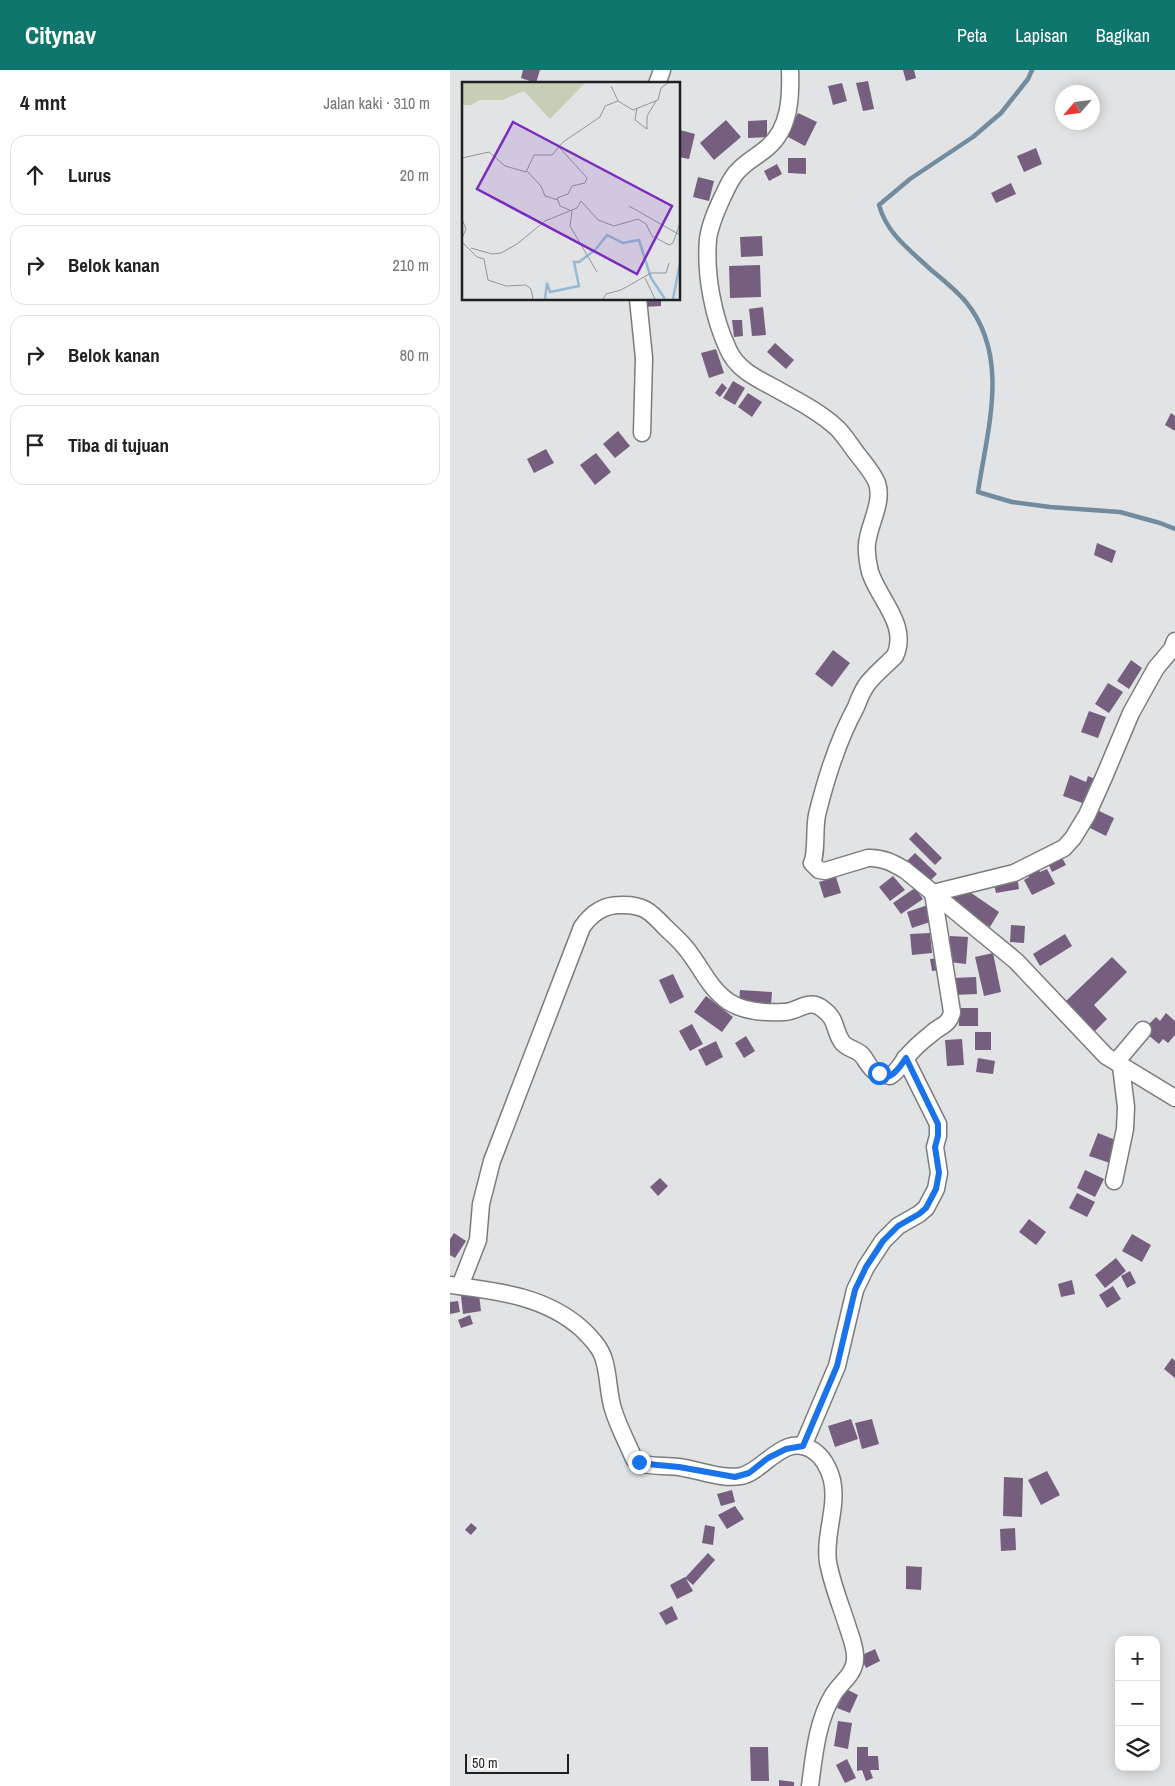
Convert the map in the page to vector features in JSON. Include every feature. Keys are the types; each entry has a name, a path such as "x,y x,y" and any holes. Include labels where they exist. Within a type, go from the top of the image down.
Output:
{"street":[{"path":"658,82 662,70"},
{"path":"790,70 791,95 784,124 777,138 769,147 735,174 716,212 708,237 708,273 712,301 728,350 738,363 752,376 824,417 838,430 871,471 877,484 879,495 867,541 870,572 897,624 899,634 898,649 895,656 867,684 843,731 826,782 815,828 816,846 812,863 819,870 825,871 868,858 892,863 933,893 1016,961 1106,1056 1175,1098"},
{"path":"638,300 644,358 642,433"},
{"path":"933,893 1014,873 1064,848 1073,838 1086,815 1131,713 1156,668 1172,650 1175,641"},
{"path":"810,1786 814,1752 824,1717 833,1694 852,1670 855,1658 828,1562 827,1545 834,1492 828,1468 822,1458 817,1453 803,1446 786,1449 768,1458 749,1473 735,1477 639,1462 634,1458 613,1409 604,1359 589,1335 567,1316 533,1300 504,1292 455,1286 478,1240 480,1204 492,1162 582,927 590,916 604,908 617,905 642,907 654,915 685,946 705,978 719,995 744,1009 786,1012 815,1004 834,1020 844,1045 859,1052 874,1071 890,1076 933,1032 947,1024 951,1018 952,1012 933,893"},
{"path":"1114,1181 1125,1130 1126,1108 1118,1064 1143,1030"},
{"path":"803,1446 837,1366 855,1290 866,1267 883,1241 898,1226 926,1208 936,1189 939,1173 935,1147 938,1136 938,1124 906,1058"}],"building":[{"path":"523,70 540,70 536,82 521,78"},
{"path":"903,70 914,70 916,78 906,81"},
{"path":"868,81 874,109 863,111 856,83"},
{"path":"842,83 847,101 833,105 828,86"},
{"path":"798,113 817,122 805,146 786,136"},
{"path":"726,120 741,137 714,160 700,143"},
{"path":"767,120 767,137 748,138 748,121"},
{"path":"680,130 695,134 689,159 680,157"},
{"path":"1036,148 1042,164 1024,172 1017,156"},
{"path":"788,158 806,158 806,174 788,173"},
{"path":"777,164 782,174 769,181 764,171"},
{"path":"698,177 714,181 709,201 693,197"},
{"path":"1011,183 1016,194 996,203 991,193"},
{"path":"762,236 763,256 741,257 740,237"},
{"path":"760,265 761,297 730,298 729,266"},
{"path":"643,300 661,300 661,306 643,307"},
{"path":"763,307 766,335 752,336 749,309"},
{"path":"732,320 742,320 743,336 734,337"},
{"path":"775,343 794,360 786,369 767,352"},
{"path":"716,349 724,373 709,378 701,353"},
{"path":"733,381 745,388 735,405 723,398"},
{"path":"722,383 727,388 720,397 715,393"},
{"path":"748,393 762,402 752,417 738,407"},
{"path":"1171,413 1175,416 1175,431 1165,425"},
{"path":"618,431 630,446 615,458 603,444"},
{"path":"546,449 554,463 534,473 527,459"},
{"path":"596,453 611,472 595,485 580,465"},
{"path":"1097,543 1116,551 1112,563 1094,555"},
{"path":"833,650 850,663 832,687 815,674"},
{"path":"1131,660 1142,668 1129,689 1117,681"},
{"path":"1108,683 1123,692 1109,713 1095,704"},
{"path":"1089,711 1106,717 1098,738 1081,732"},
{"path":"1070,775 1086,782 1088,776 1097,780 1088,805 1063,796"},
{"path":"1095,809 1114,818 1106,836 1086,826"},
{"path":"916,832 942,858 935,865 909,839"},
{"path":"915,853 937,874 927,884 905,863"},
{"path":"1060,854 1066,865 1052,872 1047,861"},
{"path":"1037,867 1040,872 1047,869 1055,884 1032,895 1024,880 1029,877 1027,872"},
{"path":"893,876 905,890 890,901 879,887"},
{"path":"1017,876 1019,889 996,893 993,880"},
{"path":"836,877 841,893 824,898 819,882"},
{"path":"961,886 999,912 990,927 951,901"},
{"path":"915,888 923,899 901,914 893,903"},
{"path":"928,905 933,921 912,928 907,912"},
{"path":"1011,925 1025,926 1024,943 1010,942"},
{"path":"930,933 932,953 912,955 910,934"},
{"path":"1065,934 1072,946 1040,966 1033,954"},
{"path":"950,936 968,937 966,964 949,962"},
{"path":"993,953 1001,992 984,996 975,957"},
{"path":"1112,957 1127,972 1094,1005 1107,1019 1093,1033 1064,1003"},
{"path":"940,958 942,970 932,971 930,959"},
{"path":"673,974 684,997 670,1004 659,980"},
{"path":"976,977 977,994 953,995 953,978"},
{"path":"740,990 772,992 771,1005 739,1002"},
{"path":"706,996 733,1017 722,1032 694,1012"},
{"path":"959,1008 978,1008 978,1026 959,1026"},
{"path":"1166,1013 1175,1021 1175,1035 1168,1043 1163,1039 1159,1044 1148,1035 1152,1030 1147,1026 1156,1017 1160,1021"},
{"path":"692,1024 703,1044 690,1051 679,1031"},
{"path":"975,1032 991,1032 991,1050 975,1050"},
{"path":"746,1036 755,1051 744,1058 735,1043"},
{"path":"962,1039 964,1065 947,1066 945,1040"},
{"path":"716,1041 723,1057 706,1066 698,1050"},
{"path":"978,1058 995,1061 993,1074 976,1072"},
{"path":"1098,1133 1118,1141 1110,1163 1089,1156"},
{"path":"1085,1170 1104,1179 1095,1197 1077,1188"},
{"path":"660,1178 668,1186 658,1196 650,1187"},
{"path":"1077,1193 1095,1202 1087,1217 1069,1208"},
{"path":"1029,1219 1046,1232 1036,1245 1019,1232"},
{"path":"454,1233 466,1241 455,1258 450,1255 450,1239"},
{"path":"1132,1234 1151,1245 1142,1262 1122,1251"},
{"path":"1116,1258 1126,1271 1105,1288 1095,1275"},
{"path":"1130,1271 1136,1283 1127,1288 1121,1276"},
{"path":"1072,1280 1075,1294 1061,1297 1058,1284"},
{"path":"1113,1286 1121,1299 1107,1308 1099,1295"},
{"path":"479,1294 481,1311 463,1314 461,1296"},
{"path":"458,1301 460,1312 450,1314 450,1302"},
{"path":"470,1315 473,1324 461,1328 458,1320"},
{"path":"1172,1358 1175,1361 1175,1378 1164,1369"},
{"path":"851,1419 858,1439 835,1447 828,1426"},
{"path":"872,1419 879,1444 862,1449 855,1423"},
{"path":"1047,1471 1060,1495 1041,1505 1028,1480"},
{"path":"1004,1477 1023,1478 1022,1517 1003,1516"},
{"path":"732,1490 735,1502 721,1506 717,1494"},
{"path":"735,1506 744,1519 727,1529 718,1515"},
{"path":"471,1523 477,1528 471,1535 465,1530"},
{"path":"705,1525 715,1527 713,1545 702,1543"},
{"path":"1015,1528 1016,1550 1001,1551 1000,1529"},
{"path":"708,1553 715,1560 693,1585 685,1578"},
{"path":"906,1566 922,1567 921,1590 906,1589"},
{"path":"685,1577 693,1591 677,1599 670,1585"},
{"path":"672,1606 678,1619 666,1625 659,1613"},
{"path":"875,1649 880,1661 866,1668 860,1656"},
{"path":"846,1689 858,1695 850,1713 837,1708"},
{"path":"838,1721 852,1723 848,1749 834,1746"},
{"path":"750,1747 768,1747 769,1781 751,1781"},
{"path":"857,1747 868,1747 868,1756 878,1756 879,1770 870,1770 873,1778 866,1781 862,1770 857,1771"},
{"path":"847,1759 856,1778 845,1783 836,1765"},
{"path":"779,1780 794,1782 794,1786 779,1786"}],"waterway":[{"path":"1032,70 1028,79 1001,113 973,137 910,179 879,205 893,233 966,302 980,323 988,346 992,370 992,394 990,419 978,492 1012,502 1120,512 1175,529"}],"route":[{"path":"639,1462 735,1477 749,1473 768,1458 786,1449 793,1446 803,1446 837,1366 855,1290 866,1267 883,1241 898,1226 926,1208 936,1189 939,1173 935,1147 939,1129 934,1114 906,1058 892,1075 879,1073"}]}
